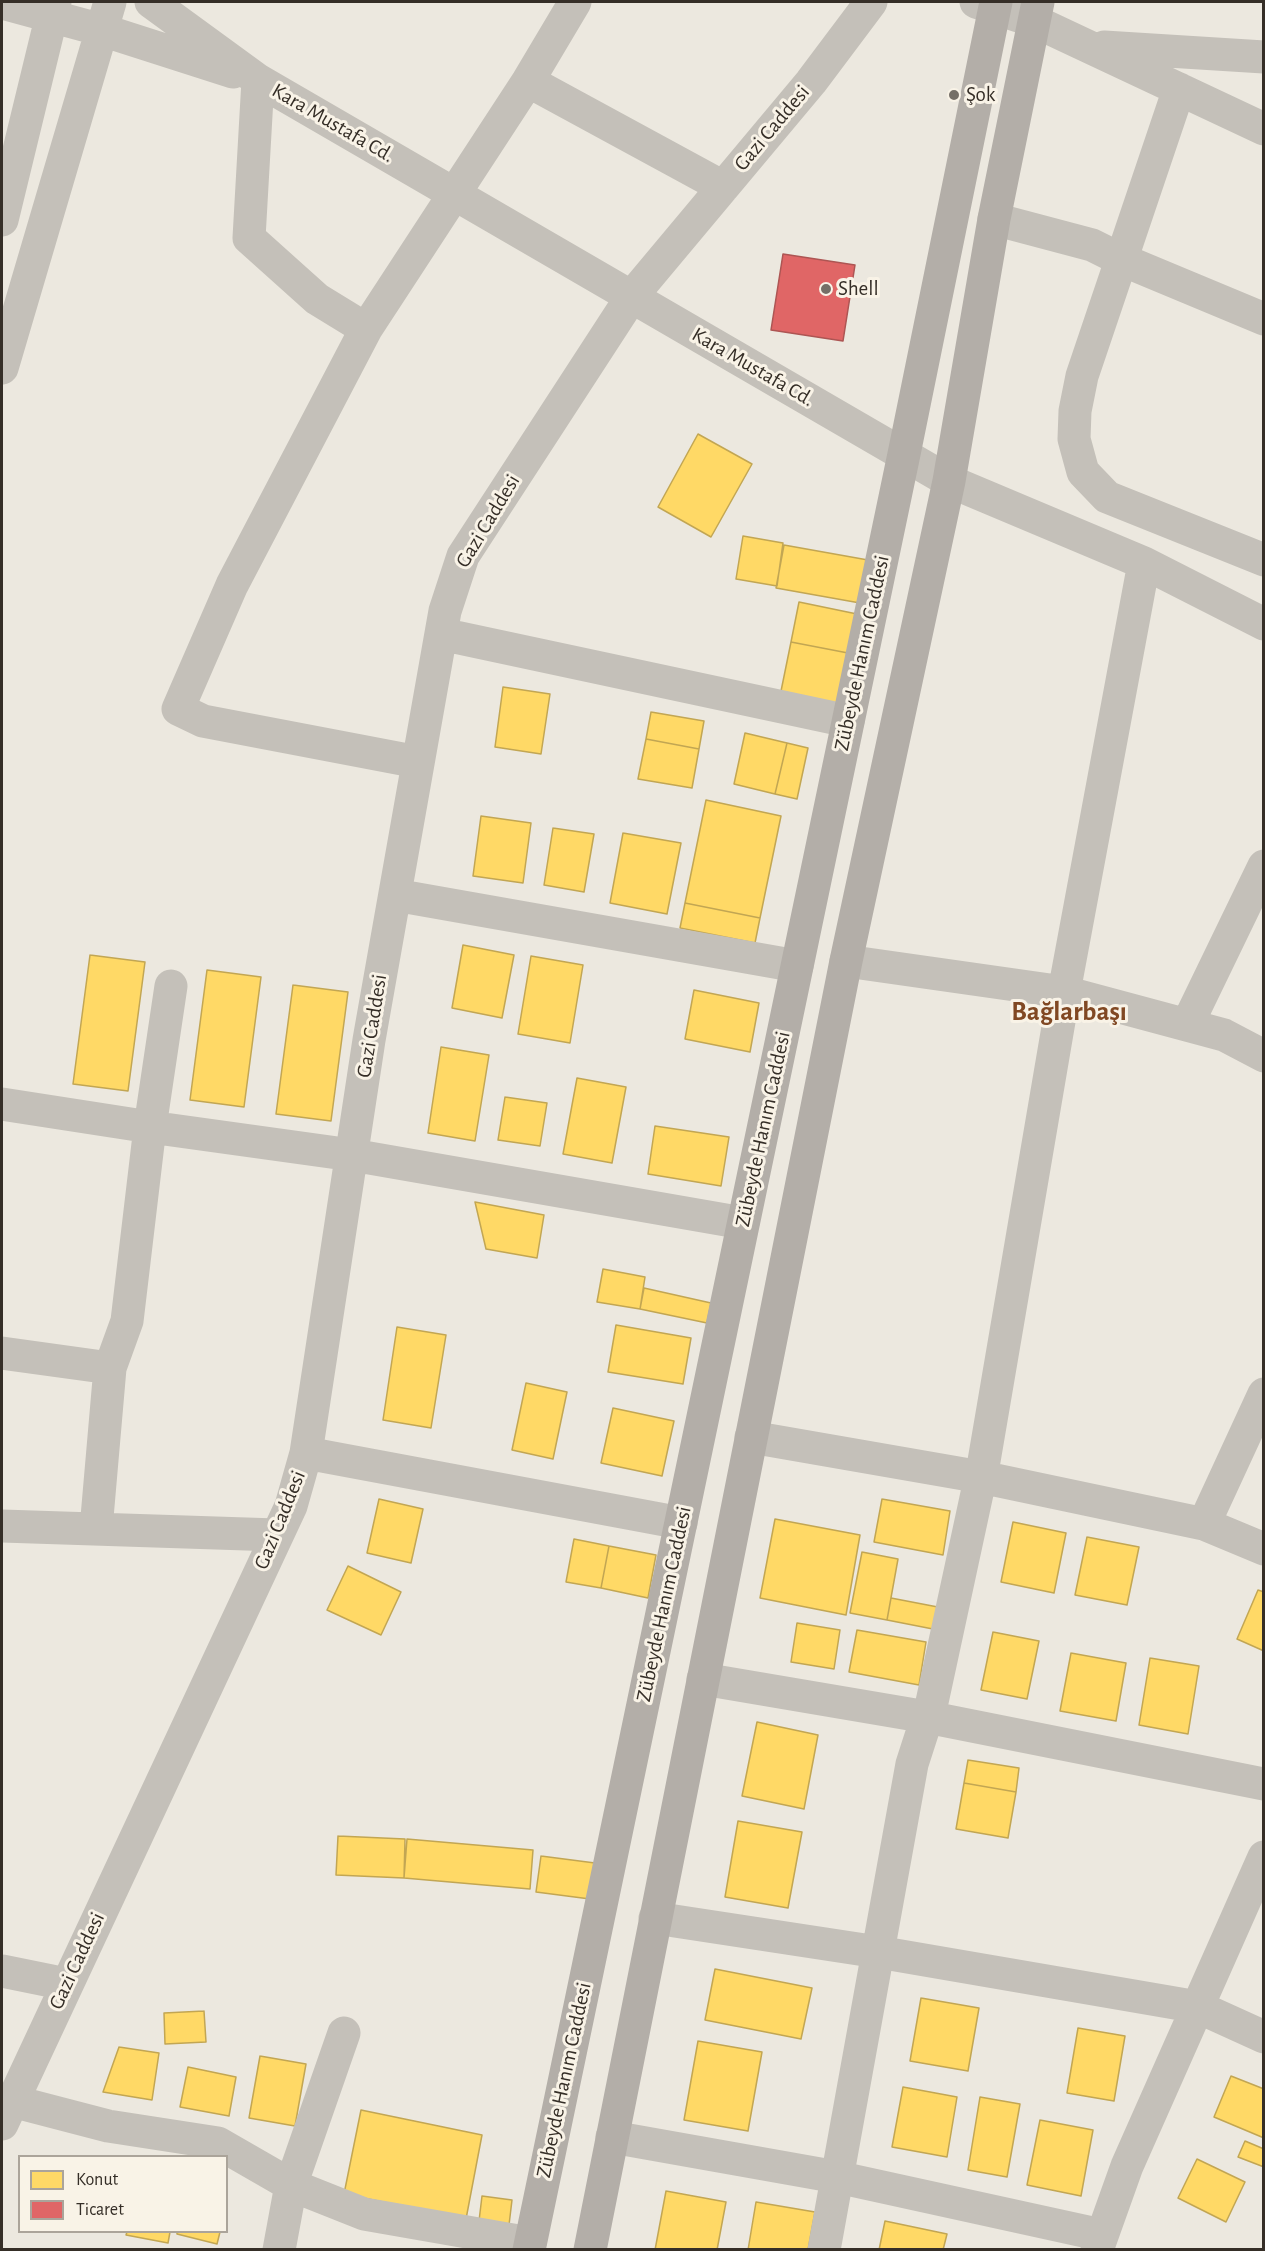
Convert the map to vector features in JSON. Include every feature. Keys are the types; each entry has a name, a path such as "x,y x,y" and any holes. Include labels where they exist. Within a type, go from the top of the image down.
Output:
{"main road":[{"name":"Zübeyde Hanım Caddesi","path":"529,2246 904,454 989,3"},
{"path":"590,2250 846,961 949,481 994,219 1036,11"}],"street":[{"path":"151,2 258,80"},
{"path":"418,762 203,722 178,709 232,585 366,329 456,195 575,2"},
{"name":"Gazi Caddesi","path":"7,2112 291,1506 306,1453 369,1040 445,611 463,556 632,296 811,82 871,2"},
{"path":"2,3 106,16 258,80"},
{"path":"989,3 1036,11 1086,45 1263,128"},
{"path":"2,220 52,9"},
{"path":"2,368 14,321 106,16"},
{"path":"1086,45 1263,57"},
{"path":"258,80 249,238 317,299 366,329"},
{"name":"Kara Mustafa Cd.","path":"258,80 949,481 1144,563 1263,624"},
{"path":"528,81 723,187"},
{"path":"1179,89 1082,376 1075,411 1074,439 1083,472 1107,497 1263,560"},
{"path":"994,219 1092,245 1263,319"},
{"path":"824,2250 912,1764 927,1717 981,1477 1064,992 1144,563"},
{"path":"441,634 848,721"},
{"path":"1187,1025 1263,866"},
{"path":"395,895 797,966"},
{"path":"846,961 1064,992 1224,1035 1263,1056"},
{"path":"96,1529 110,1368 128,1321 150,1127 171,986"},
{"path":"2,1104 352,1155 743,1223"},
{"path":"2,1353 110,1368"},
{"path":"1204,1524 1263,1394"},
{"path":"751,1437 981,1477 1204,1524 1263,1549"},
{"path":"306,1453 681,1523"},
{"path":"2,1526 277,1535"},
{"path":"703,1679 927,1717 1263,1784"},
{"path":"612,2137 837,2177 1100,2242 1127,2166 1263,1857"},
{"path":"655,1918 878,1952 1198,2007 1263,2037"},
{"path":"2,1971 66,1984"},
{"path":"279,2250 291,2185 344,2032"},
{"path":"7,2112 218,2143 291,2185 364,2214 529,2246"}],"building: Konut":[{"path":"698,434 752,464 711,537 658,507"},
{"path":"743,536 783,543 777,586 736,579"},
{"path":"784,545 868,560 860,603 776,588"},
{"path":"799,602 857,614 848,653 791,642"},
{"path":"791,642 848,653 838,708 780,696"},
{"path":"503,687 550,694 541,754 495,747"},
{"path":"651,712 704,721 699,749 646,739"},
{"path":"745,733 787,743 775,794 734,784"},
{"path":"646,739 699,749 692,788 638,779"},
{"path":"787,743 808,748 797,799 775,794"},
{"path":"706,800 781,816 760,918 685,903"},
{"path":"481,816 531,823 523,883 473,876"},
{"path":"553,828 594,834 584,892 544,885"},
{"path":"623,833 681,843 667,914 610,903"},
{"path":"685,903 760,918 755,943 680,928"},
{"path":"463,945 514,955 502,1018 452,1008"},
{"path":"90,955 145,962 128,1091 73,1084"},
{"path":"531,956 583,965 570,1043 518,1034"},
{"path":"207,970 261,977 244,1107 190,1100"},
{"path":"293,985 348,992 331,1121 276,1114"},
{"path":"694,990 759,1003 750,1052 685,1039"},
{"path":"441,1047 489,1055 475,1141 428,1133"},
{"path":"577,1078 626,1087 612,1163 563,1154"},
{"path":"505,1097 547,1103 540,1146 498,1140"},
{"path":"655,1126 729,1137 721,1186 648,1174"},
{"path":"475,1202 544,1215 537,1258 486,1249"},
{"path":"603,1269 645,1277 640,1309 597,1302"},
{"path":"644,1288 711,1303 707,1323 640,1309"},
{"path":"616,1325 691,1338 683,1384 608,1372"},
{"path":"397,1327 446,1335 431,1428 383,1420"},
{"path":"526,1383 567,1392 553,1459 512,1450"},
{"path":"613,1408 674,1421 662,1476 601,1463"},
{"path":"379,1499 423,1509 411,1563 367,1553"},
{"path":"882,1499 950,1511 943,1555 874,1542"},
{"path":"775,1519 860,1535 846,1615 760,1598"},
{"path":"1013,1522 1066,1533 1054,1593 1001,1582"},
{"path":"1087,1537 1139,1547 1127,1605 1075,1595"},
{"path":"574,1539 609,1546 601,1588 566,1582"},
{"path":"609,1546 656,1555 648,1598 601,1588"},
{"path":"862,1552 898,1559 887,1620 850,1613"},
{"path":"348,1566 401,1592 381,1635 327,1610"},
{"path":"1258,1590 1264,1592 1264,1651 1237,1639"},
{"path":"891,1598 943,1608 938,1630 887,1620"},
{"path":"797,1623 840,1630 834,1669 791,1662"},
{"path":"857,1630 926,1642 919,1685 849,1672"},
{"path":"993,1632 1039,1641 1027,1699 981,1690"},
{"path":"1071,1653 1126,1663 1116,1721 1060,1711"},
{"path":"1150,1658 1199,1666 1188,1734 1139,1725"},
{"path":"757,1722 818,1735 804,1809 742,1796"},
{"path":"968,1760 1019,1768 1016,1792 964,1783"},
{"path":"964,1783 1016,1792 1008,1838 956,1829"},
{"path":"738,1821 802,1832 788,1908 725,1897"},
{"path":"338,1836 405,1839 404,1878 336,1875"},
{"path":"407,1839 533,1850 530,1889 404,1878"},
{"path":"541,1856 595,1863 590,1899 536,1892"},
{"path":"715,1969 812,1988 801,2039 705,2020"},
{"path":"921,1998 979,2008 968,2071 910,2061"},
{"path":"204,2011 206,2042 165,2044 164,2013"},
{"path":"1078,2028 1125,2036 1114,2101 1067,2093"},
{"path":"698,2041 762,2052 748,2131 684,2120"},
{"path":"119,2047 159,2053 152,2100 103,2092"},
{"path":"260,2056 306,2064 295,2126 249,2118"},
{"path":"188,2067 236,2077 229,2116 180,2107"},
{"path":"1231,2076 1264,2089 1264,2138 1214,2117"},
{"path":"903,2087 957,2097 947,2157 892,2147"},
{"path":"980,2097 1020,2104 1007,2177 968,2170"},
{"path":"361,2110 482,2135 466,2219 344,2194"},
{"path":"1040,2120 1093,2130 1081,2196 1027,2185"},
{"path":"1245,2141 1264,2149 1264,2167 1238,2157"},
{"path":"1197,2159 1245,2182 1226,2222 1178,2198"},
{"path":"666,2191 726,2202 717,2250 655,2250"},
{"path":"482,2196 512,2200 509,2225 479,2221"},
{"path":"756,2202 815,2212 808,2250 748,2250"},
{"path":"885,2221 947,2234 943,2250 879,2250"},
{"path":"127,2233 170,2233 168,2243 126,2235"},
{"path":"177,2233 220,2233 217,2244"}],"building: Ticaret":[{"path":"783,254 855,265 843,341 771,330"}],"place":[{"name":"Şok","path":"954,95"},
{"name":"Shell","path":"826,289"}],"district":[{"name":"Bağlarbaşı","path":"1069,1012"}]}
